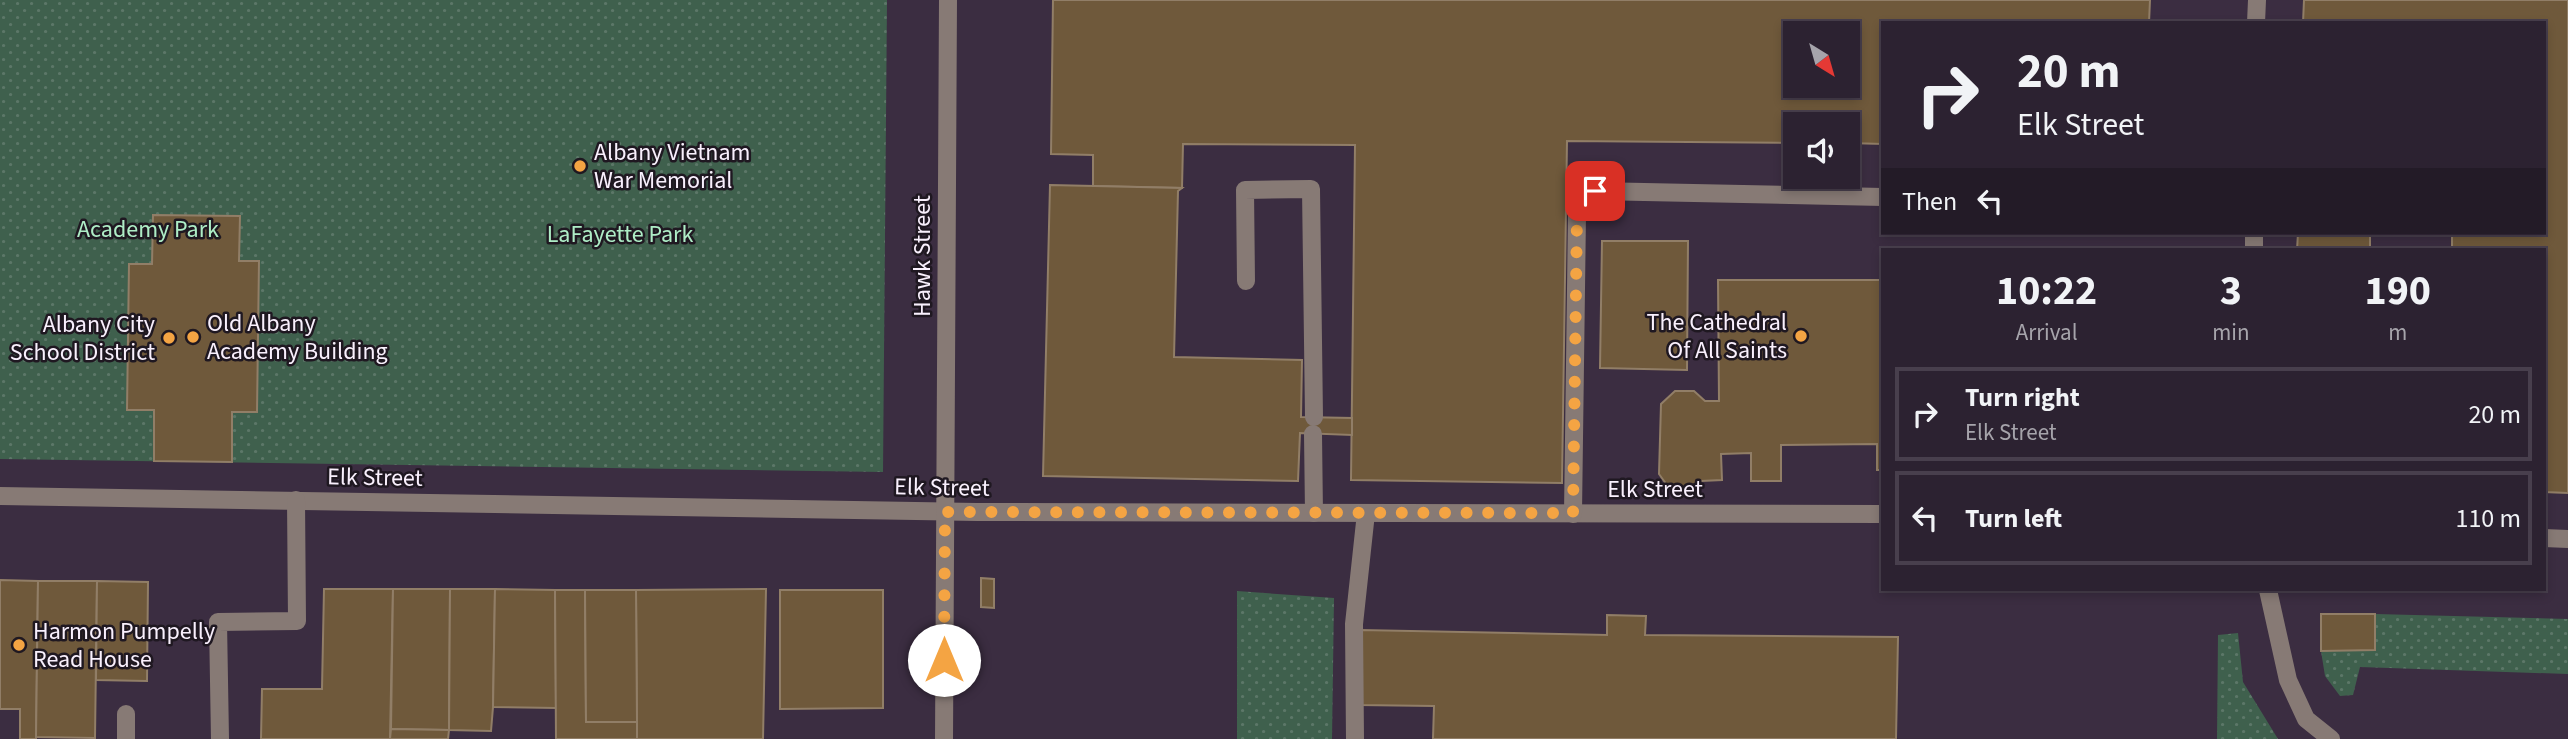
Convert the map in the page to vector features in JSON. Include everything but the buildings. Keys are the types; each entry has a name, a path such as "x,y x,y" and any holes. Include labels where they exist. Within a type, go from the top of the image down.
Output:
{"street":[{"name":"Hawk Street","path":"944,739 948,0"},
{"path":"2256,21 2257,0"},
{"path":"1246,281 1245,190 1311,189 1314,513"},
{"path":"1573,513 1577,214 1595,191 1881,197"},
{"name":"Elk Street","path":"0,496 945,512 1881,514"},
{"path":"220,739 218,622 297,621 296,500"},
{"path":"1355,739 1354,624 1366,513"},
{"path":"2546,537 2568,539"},
{"path":"2268,591 2288,680 2306,719 2331,739"},
{"path":"126,714 126,739"}],"green space":[{"name":"LaFayette Park","path":"0,0 887,0 883,472 0,459"},
{"path":"1237,591 1334,598 1332,739 1237,739"},
{"path":"2375,614 2568,619 2568,674 2360,667 2353,695 2340,696 2325,676 2321,651 2374,650"},
{"path":"2238,633 2243,682 2278,739 2217,739 2218,635"}],"place":[{"name":"Albany Vietnam War Memorial","path":"580,166"},
{"name":"The Cathedral Of All Saints","path":"1801,336"},
{"name":"Old Albany Academy Building","path":"193,337"},
{"name":"Albany City School District","path":"169,338"},
{"name":"Harmon Pumpelly Read House","path":"19,645"}],"route":[{"path":"944,660 945,512 1573,513 1577,214 1595,191"}],"park label":[{"name":"Academy Park","path":"148,229"}]}
